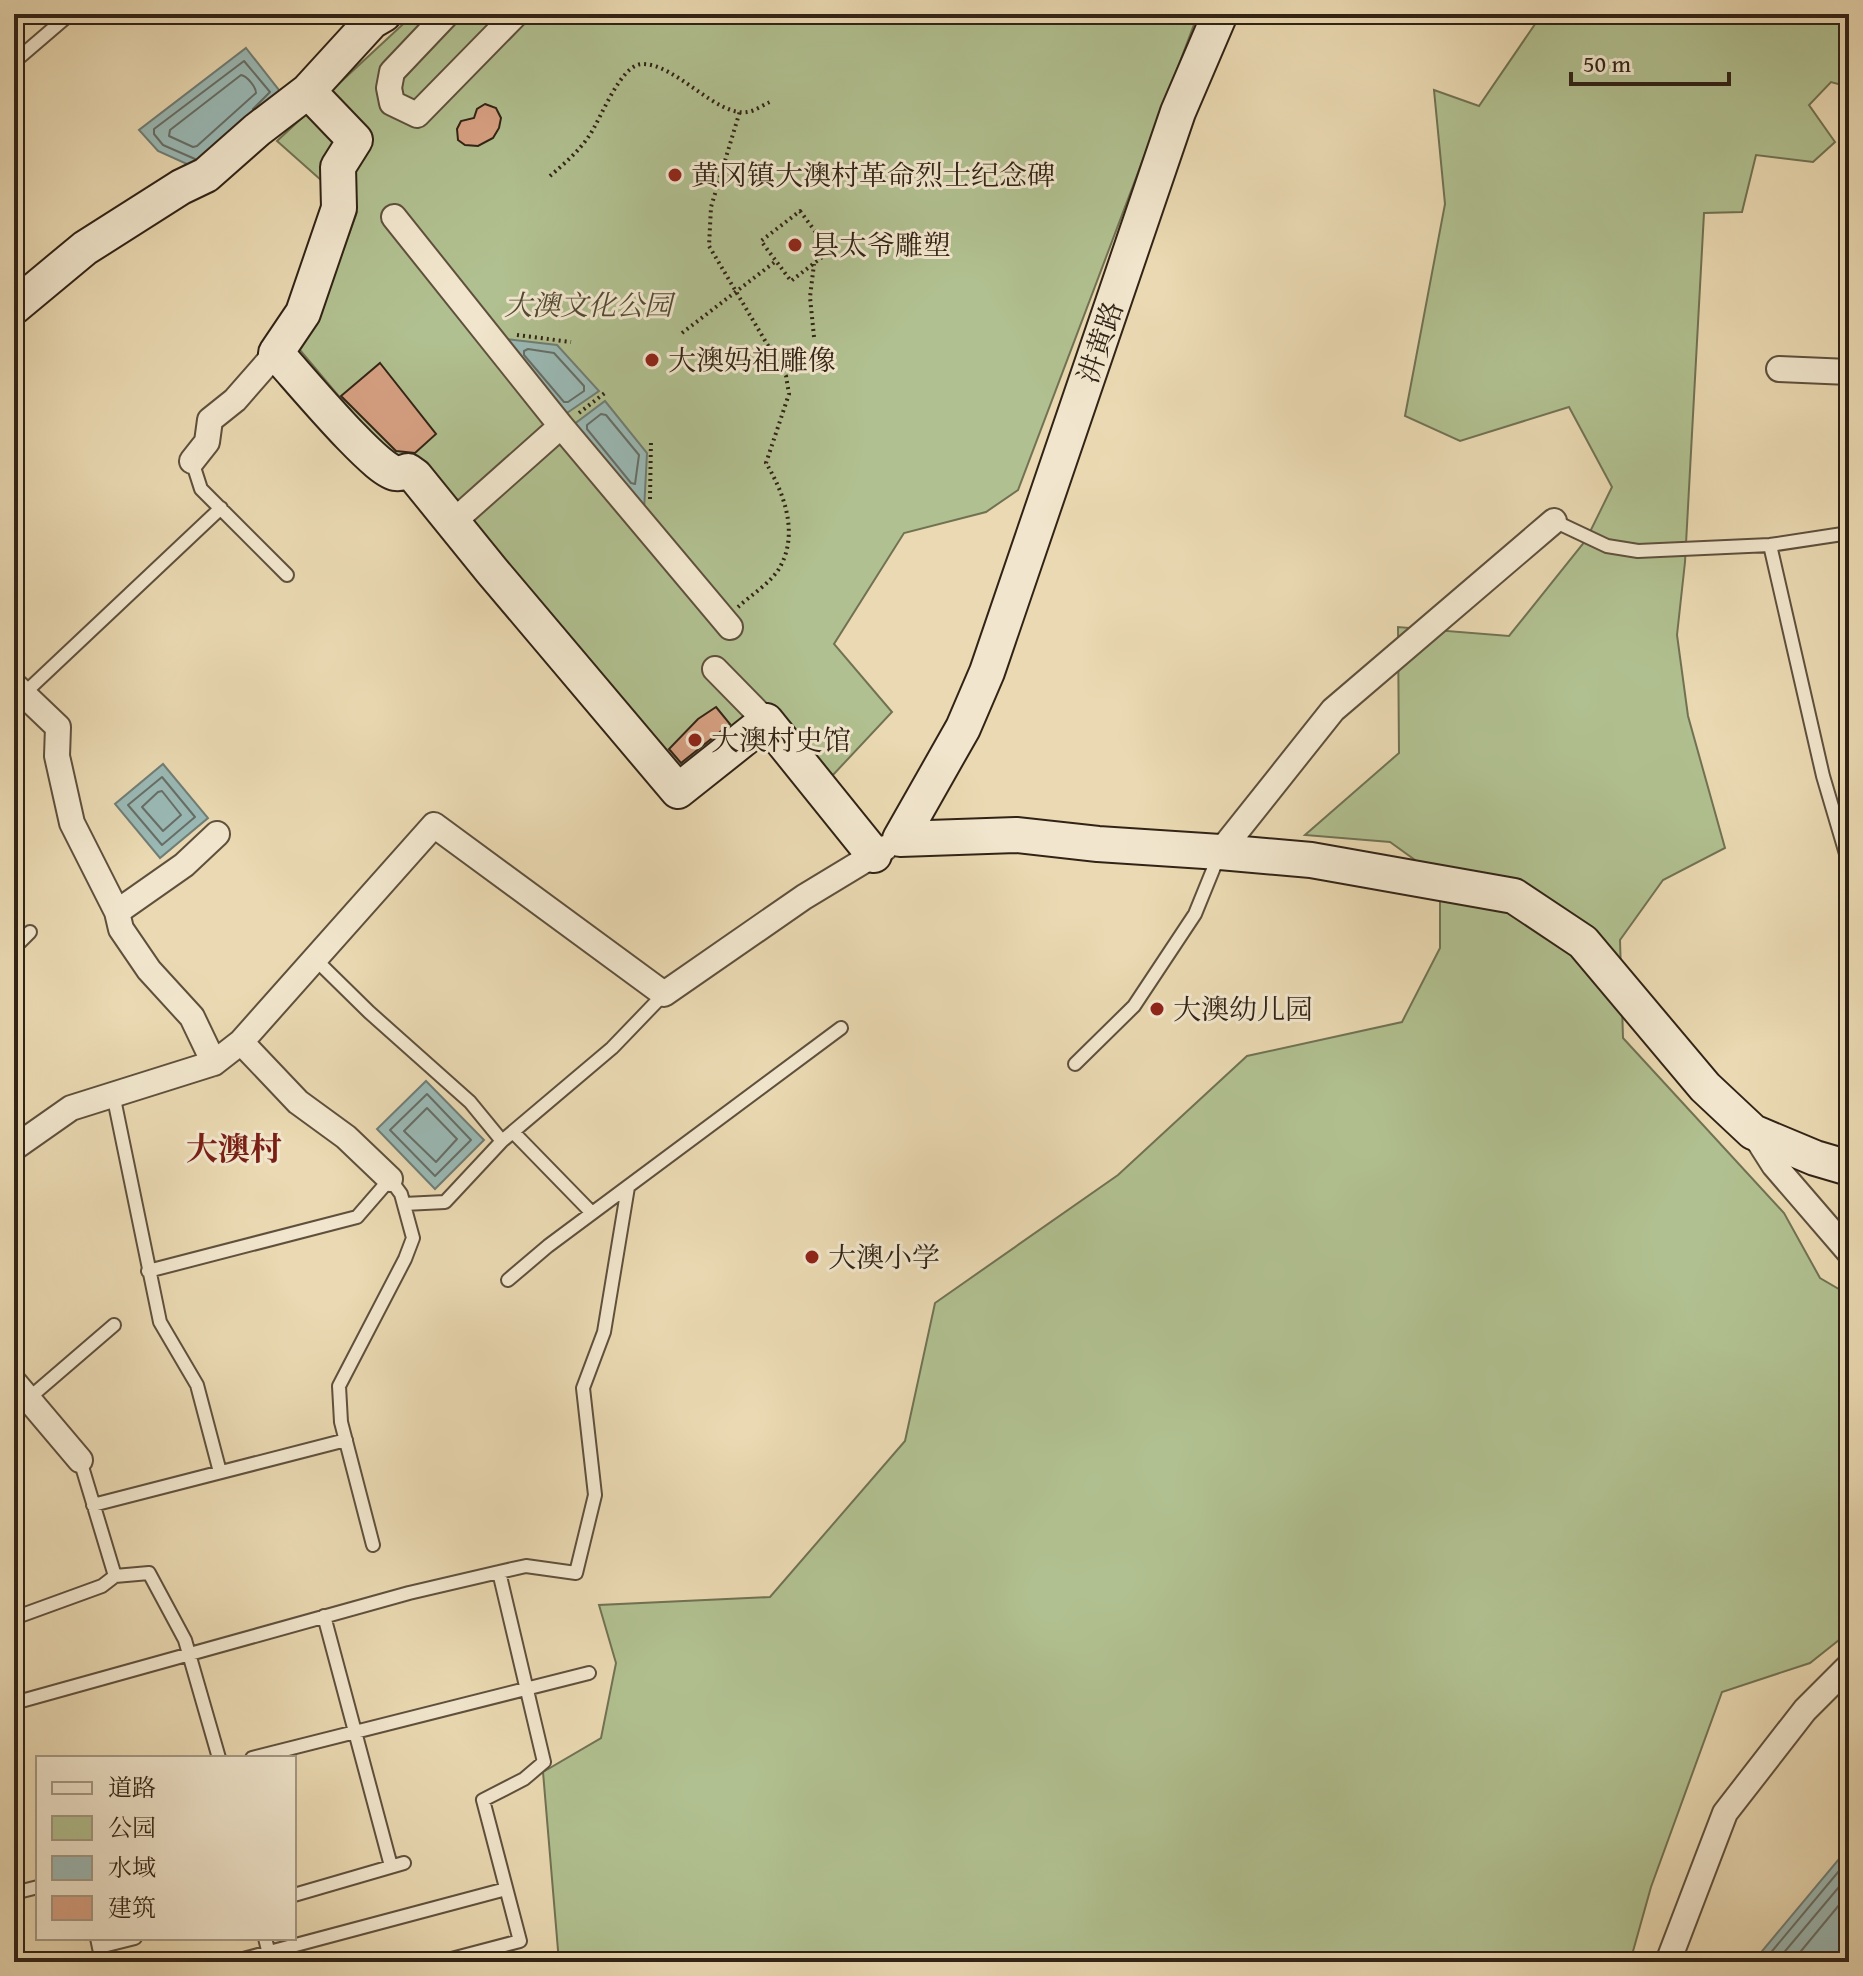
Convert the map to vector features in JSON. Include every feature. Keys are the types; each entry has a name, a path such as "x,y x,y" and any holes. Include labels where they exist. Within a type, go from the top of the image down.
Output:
{"main road":[{"path":"14,307 85,248 181,187 206,175 308,91 372,21 384,14"},
{"name":"汫黄路","path":"887,847 963,728 987,672 1178,112 1220,14"},
{"path":"308,91 355,140 338,167 339,208 303,313 276,353 386,470 396,474 408,471 415,476 678,791 766,721 887,847 1016,835 1311,860 1514,896 1583,942 1705,1087 1753,1132 1815,1158 1849,1168"}],"street":[{"path":"447,14 392,72 389,88 392,103 417,115 516,14"},
{"path":"394,217 561,426 728,623"},
{"path":"192,461 207,442 210,420 235,400 276,353"},
{"path":"1779,369 1849,372"},
{"path":"453,522 561,426"},
{"path":"1220,852 1333,710 1554,521"},
{"path":"715,669 766,721"},
{"path":"17,694 58,727 57,756 72,823 117,912 121,929 149,970 192,1017 214,1063"},
{"path":"14,1148 71,1108 214,1063 241,1042 434,825 664,994 804,897 887,847"},
{"path":"117,912 184,865 217,834"},
{"path":"241,1042 298,1102 346,1137 390,1179"},
{"path":"1753,1132 1774,1165 1849,1252"},
{"path":"21,1390 80,1460"},
{"path":"1668,1962 1725,1813 1805,1710 1849,1666"}],"lane":[{"path":"14,62 70,14"},
{"path":"192,461 201,489 287,575"},
{"path":"17,694 221,508"},
{"path":"1554,521 1607,546 1638,551 1770,545 1849,533"},
{"path":"1770,545 1823,776 1849,864"},
{"path":"1075,1064 1134,1006 1195,914 1220,852"},
{"path":"14,948 30,932"},
{"path":"315,959 369,1012 592,1213"},
{"path":"404,1204 445,1202 507,1137 612,1048 664,994"},
{"path":"508,1280 592,1213 841,1028"},
{"path":"113,1094 160,1322 197,1385 220,1472"},
{"path":"148,1271 357,1217 390,1179 401,1194 413,1238 339,1386 341,1422 373,1545"},
{"path":"14,1703 324,1616 499,1572 526,1566 576,1573 595,1495 583,1388 604,1332 628,1187"},
{"path":"21,1390 114,1325"},
{"path":"93,1505 346,1440"},
{"path":"80,1460 115,1576"},
{"path":"440,1962 520,1941 483,1800 524,1779 544,1762 499,1572"},
{"path":"14,1618 102,1586 115,1576 149,1573 185,1640 218,1756"},
{"path":"296,1894 398,1865 324,1616"},
{"path":"260,1756 589,1673"},
{"path":"14,1893 36,1888"},
{"path":"232,1962 270,1957 506,1889"},
{"path":"102,1962 98,1943 120,1940"}],"path":[{"path":"550,176 571,158 589,136 625,72 637,65 647,64 670,73 731,110 747,112 770,102"},
{"path":"728,623 780,567 787,541 788,511 781,488 766,463 789,394 786,376 709,246 711,207 740,111"},
{"path":"800,211 830,251 814,264 791,281 761,241 800,211"},
{"path":"682,333 776,261"},
{"path":"814,264 810,297 814,337"},
{"path":"484,330 571,342"},
{"path":"586,407 606,392"},
{"path":"649,530 651,441"}],"green space":[{"name":"大澳文化公园","path":"414,14 1198,14 1018,490 986,512 904,533 834,644 892,712 817,792 758,735 676,797 294,343 331,284 357,212 277,141"},
{"path":"1542,14 1849,14 1849,87 1831,82 1809,105 1835,142 1813,162 1756,155 1742,212 1704,213 1685,562 1677,635 1688,716 1725,848 1663,880 1620,940 1623,1038 1784,1213 1820,1278 1849,1295 1849,1632 1810,1663 1722,1692 1651,1887 1630,1962 559,1962 543,1772 601,1738 616,1663 599,1605 770,1597 905,1441 935,1303 1118,1175 1247,1056 1402,1022 1440,948 1440,878 1390,842 1305,835 1399,753 1398,627 1509,636 1586,540 1612,487 1569,407 1460,441 1405,416 1445,204 1434,90 1479,106"}],"water":[{"path":"246,48 282,94 198,169 158,151 139,130"},
{"path":"498,338 557,345 599,391 564,415"},
{"path":"605,401 647,453 644,511 573,425"},
{"path":"163,764 208,818 160,858 115,804"},
{"path":"426,1081 484,1140 435,1189 377,1129"},
{"path":"1849,1847 1849,1962 1753,1962"}],"building":[{"path":"485,104 496,108 501,118 499,128 493,138 478,146 465,145 458,140 457,129 461,121 474,118 477,109"},
{"path":"380,363 436,434 415,453 396,451 341,396"},
{"path":"716,707 730,724 681,763 669,749 698,719"}],"place":[{"name":"黄冈镇大澳村革命烈士纪念碑","path":"675,175"},
{"name":"县太爷雕塑","path":"795,245"},
{"name":"大澳妈祖雕像","path":"652,360"},
{"name":"大澳村史馆","path":"695,740"},
{"name":"大澳幼儿园","path":"1157,1009"},
{"name":"大澳小学","path":"812,1257"}],"district":[{"name":"大澳村","path":"234,1149"}]}
